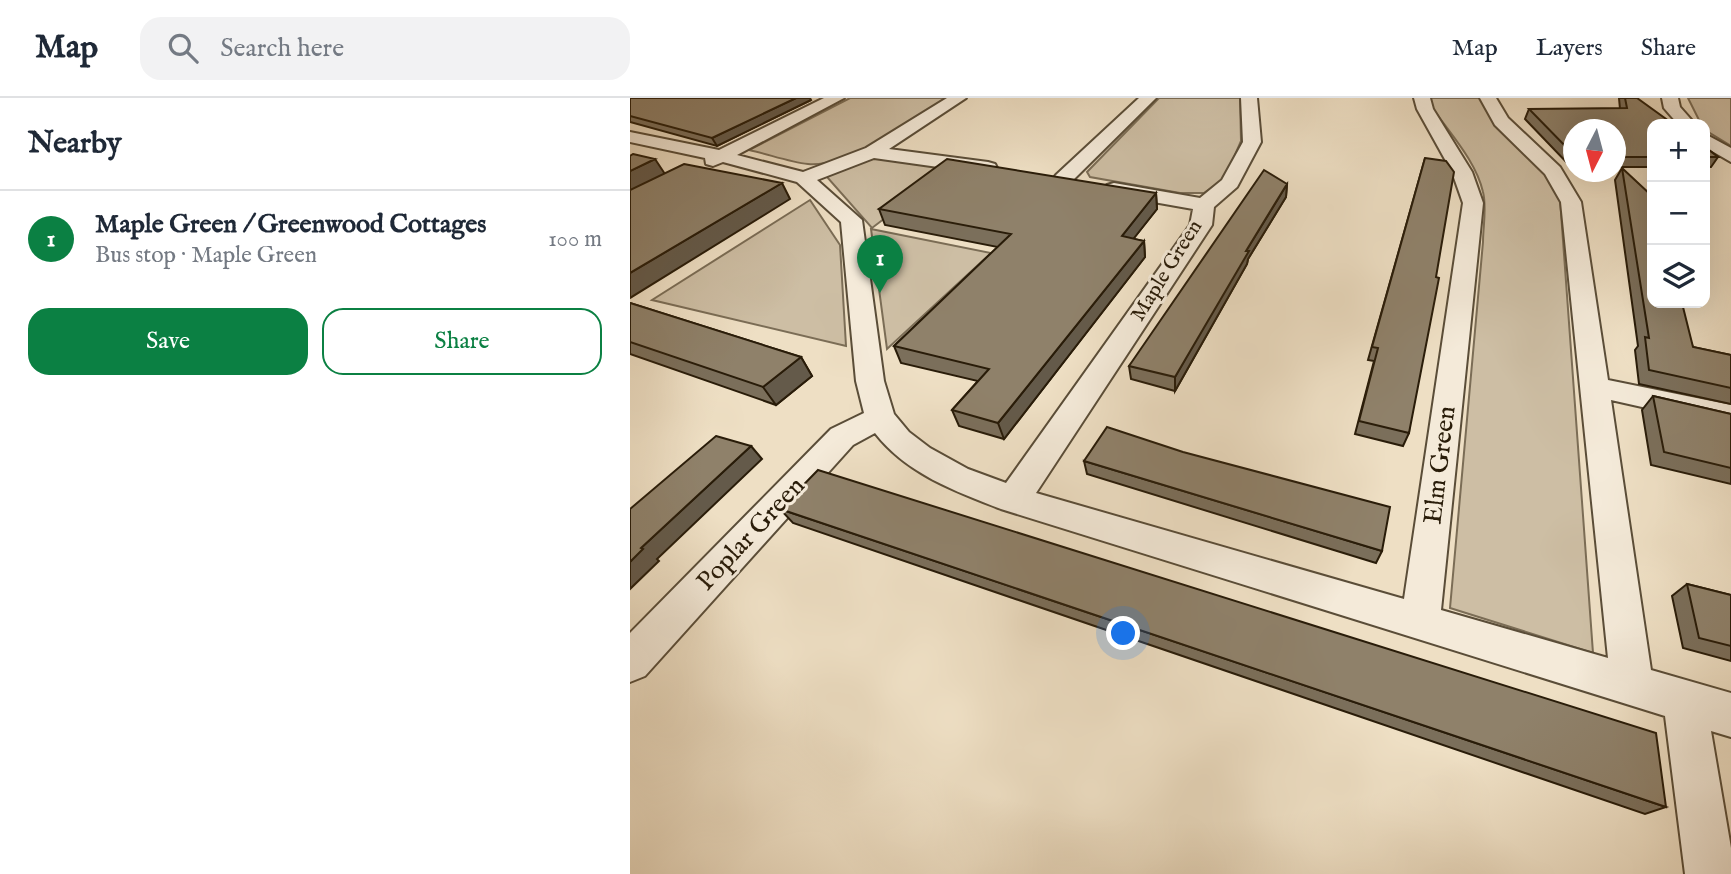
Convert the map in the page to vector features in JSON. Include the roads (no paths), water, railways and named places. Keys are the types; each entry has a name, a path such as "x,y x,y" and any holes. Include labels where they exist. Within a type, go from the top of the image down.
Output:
{"street":[{"path":"710,162 836,98"},
{"path":"630,137 710,162 804,178 872,152 958,98"},
{"path":"1063,179 1148,98"},
{"path":"1204,205 1230,183 1252,142 1249,98"},
{"name":"Elm Green","path":"1420,623 1473,203 1462,172 1425,109 1422,98"},
{"path":"1488,98 1501,121 1553,170 1571,202 1632,687"},
{"path":"1670,98 1672,108 1683,119"},
{"path":"1710,142 1731,156"},
{"path":"872,152 1008,171"},
{"name":"Maple Green","path":"1013,500 1202,225 1204,205 1035,175"},
{"path":"804,178 851,220 870,381 880,418 898,440 956,478 1013,500 1731,715"},
{"path":"1595,387 1731,416"},
{"name":"Poplar Green","path":"630,662 842,437 880,418"},
{"path":"1685,703 1710,874"}],"place":[{"name":"Maple Green / Greenwood Cottages","path":"880,293"}]}
